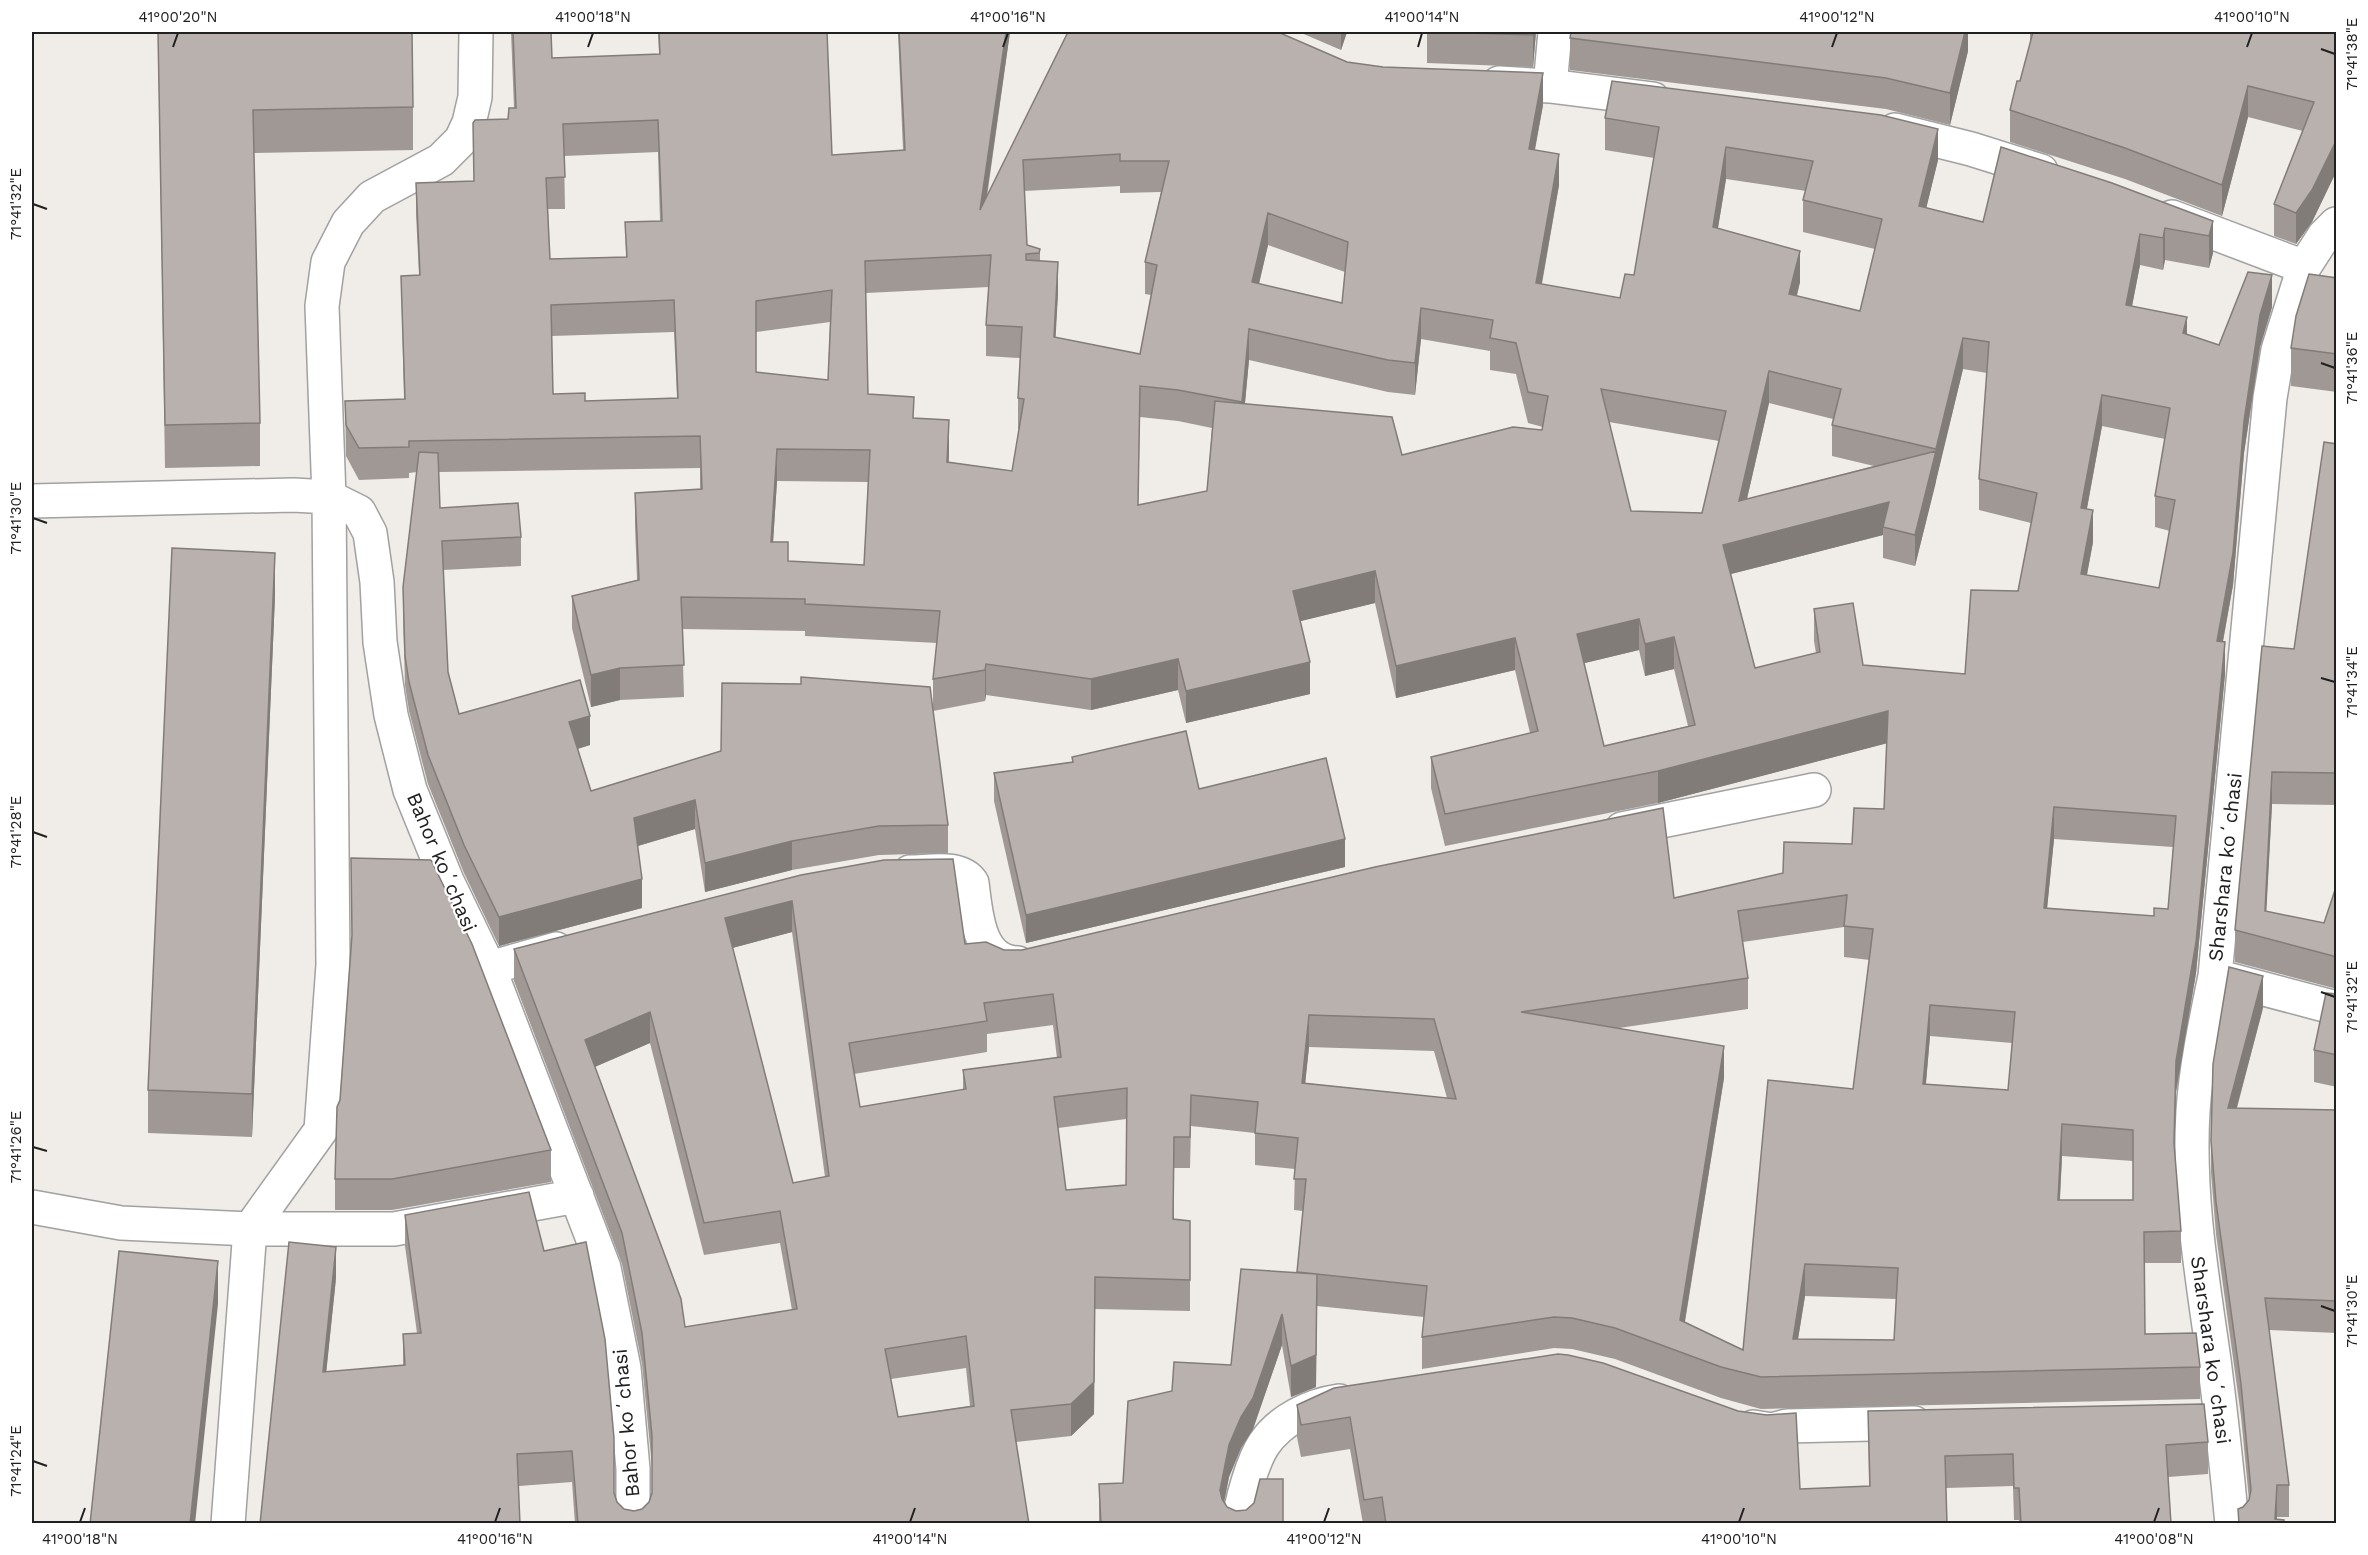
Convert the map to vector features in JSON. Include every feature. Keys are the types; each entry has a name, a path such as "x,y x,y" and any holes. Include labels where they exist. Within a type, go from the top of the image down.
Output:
{"street":[{"path":"228,1524 250,1229 321,1130 333,965 329,496 322,306 328,262 348,223 372,197 441,160 461,140 469,123 475,97 476,32"},
{"path":"1550,86 1556,32"},
{"path":"1473,82 1550,86 1687,103"},
{"path":"1861,125 1884,128 1971,149 2073,182"},
{"path":"2140,205 2304,267"},
{"name":"Sharshara koʻchasi","path":"2232,1524 2222,1417 2197,1240 2192,1177 2193,1110 2203,1035 2215,976 2270,398 2278,350 2304,267 2324,236 2337,224"},
{"name":"Bahor koʻchasi","path":"32,501 329,496 359,512 370,533 377,582 380,642 391,715 410,790 447,881 489,968 604,1268 624,1368 633,1469 633,1524"},
{"path":"1593,835 1814,790"},
{"path":"882,873 960,872 967,875 972,883 983,939 995,957 1007,963 1022,963 1053,957"},
{"path":"489,968 580,943"},
{"path":"2215,976 2337,1008"},
{"path":"32,1207 121,1223 250,1229 394,1229 577,1196"},
{"path":"1239,1524 1248,1482 1263,1444 1283,1424 1301,1413 1329,1402 1363,1397"},
{"path":"2186,1418 2222,1417"},
{"path":"1724,1419 1745,1426 1772,1430 1787,1426 1940,1423"}],"building":[{"path":"158,32 412,32 413,107 253,110 260,423 165,425"},
{"path":"513,32 551,32 552,58 660,54 659,32 827,32 832,155 905,150 899,32 1006,32 980,210 1068,32 1278,32 1347,62 1383,67 1543,73 1529,149 1559,154 1536,283 1620,298 1625,274 1634,275 1659,127 1605,118 1612,81 1881,115 1938,129 1919,206 1983,222 2001,147 2112,183 2213,221 2209,236 2165,228 2163,238 2140,234 2126,305 2187,317 2183,333 2219,345 2248,272 2272,275 2260,315 2244,421 2233,553 2217,641 2225,642 2196,942 2176,1061 2174,1143 2181,1231 2144,1232 2145,1334 2196,1333 2200,1367 1761,1377 1721,1367 1615,1328 1572,1318 1554,1317 1422,1337 1427,1286 1297,1272 1306,1179 1294,1179 1298,1138 1255,1133 1258,1102 1191,1095 1190,1137 1174,1137 1173,1219 1190,1221 1190,1280 1095,1277 1094,1382 1071,1404 1011,1410 1029,1524 578,1524 572,1451 517,1454 520,1524 260,1524 289,1242 336,1247 323,1372 405,1365 403,1334 421,1333 405,1215 529,1192 544,1251 586,1242 605,1339 614,1438 614,1493 617,1502 624,1509 634,1511 642,1509 649,1502 652,1493 652,1436 642,1333 622,1233 514,949 801,875 884,860 953,859 965,944 986,942 1004,950 1022,950 1375,867 1663,808 1674,898 1783,873 1784,842 1852,844 1854,808 1884,809 1888,711 1658,771 1445,814 1431,757 1538,731 1515,638 1396,666 1375,571 1293,591 1310,662 1186,691 1178,659 1091,679 986,664 985,670 933,679 940,611 805,604 805,599 681,597 684,665 620,668 591,675 572,596 639,580 635,493 702,489 700,436 409,441 409,447 359,448 346,425 345,401 405,399 401,276 420,275 416,183 474,181 473,123 475,120 508,119 509,108 516,108","holes":["658,120 662,221 625,222 627,257 550,259 546,178 565,177 563,124","1726,147 1813,161 1803,200 1882,219 1860,311 1789,294 1800,251 1713,227","1120,154 1120,161 1169,161 1145,262 1157,265 1140,354 1054,337 1058,262 1026,260 1026,254 1039,253 1040,249 1027,245 1023,160","1268,213 1348,242 1342,303 1252,282","991,255 986,325 1022,327 1018,398 1024,399 1012,471 947,462 949,420 913,418 914,397 868,394 865,261","832,290 828,380 756,372 756,301","674,300 678,398 585,401 585,393 553,394 551,305","1421,308 1493,320 1490,338 1516,343 1528,392 1548,396 1542,430 1513,427 1402,455 1392,417 1215,401 1207,491 1138,505 1140,386 1178,390 1242,402 1249,329 1388,360 1415,363","1963,338 1989,342 1979,479 2037,493 2018,591 1971,590 1965,674 1863,665 1853,603 1814,609 1820,652 1755,668 1723,545 1889,502 1883,527 1915,535 1936,451 1739,501 1769,371 1841,389 1832,425 1936,449","1601,389 1726,411 1702,513 1631,511","2102,395 2170,408 2155,496 2175,500 2159,588 2081,574 2093,510 2081,508","777,449 870,450 864,565 788,561 788,542 771,542","1639,619 1645,644 1674,637 1695,725 1604,746 1577,634","2054,807 2176,816 2168,909 2154,908 2154,916 2044,908","1847,895 1844,926 1873,929 1853,1089 1768,1080 1743,1350 1680,1320 1724,1046 1521,1012 1748,978 1738,911","792,901 829,1176 793,1183 725,918","1053,994 1061,1057 963,1070 966,1089 860,1107 849,1043 987,1021 984,1003","1930,1005 2015,1012 2008,1090 1923,1084","650,1012 704,1223 780,1211 797,1309 685,1327 681,1299 585,1040","1309,1015 1434,1019 1456,1099 1302,1083","1127,1088 1126,1185 1066,1190 1054,1097","2062,1124 2133,1130 2133,1200 2058,1200","1805,1264 1898,1268 1894,1340 1793,1339","966,1336 974,1406 898,1417 885,1349"]},
{"path":"1432,32 1533,32 1533,35"},
{"path":"1571,32 1965,32 1950,93 1886,78 1570,38"},
{"path":"2033,32 2337,32 2337,139 2312,190 2296,213 2274,204 2314,102 2248,86 2222,185 2125,148 2010,110"},
{"path":"2309,274 2337,278 2337,354 2291,348 2296,316"},
{"path":"2324,442 2337,444 2337,773 2272,772 2265,911 2324,923 2337,884 2337,957 2235,930 2262,646 2294,649"},
{"path":"419,452 438,453 440,508 518,503 521,537 442,541 448,672 459,714 580,680 590,716 569,722 591,791 721,751 722,683 801,684 801,677 930,687 948,825 879,826 792,841 705,863 695,800 634,818 642,879 499,917 464,845 428,755 409,682 405,656 403,587"},
{"path":"172,548 275,553 252,1094 148,1090"},
{"path":"1186,731 1199,789 1326,758 1345,839 1026,915 994,773 1073,762 1072,757"},
{"path":"351,858 431,860 472,944 551,1150 392,1179 335,1179 337,1107 340,1100 352,935"},
{"path":"2229,967 2263,976 2228,1108 2337,1110 2337,1301 2265,1298 2289,1485 2277,1485 2275,1519 2284,1520 2284,1524 2239,1524 2238,1509 2249,1500 2251,1490 2241,1384 2216,1202 2211,1141 2213,1064"},
{"path":"2326,993 2337,994 2337,1055 2314,1050"},
{"path":"119,1251 218,1261 190,1524 90,1524"},
{"path":"1241,1269 1317,1274 1316,1355 1291,1366 1282,1314 1253,1398 1241,1417 1229,1445 1220,1490 1227,1507 1236,1511 1246,1510 1254,1503 1260,1479 1283,1479 1283,1524 1101,1524 1099,1484 1123,1483 1128,1401 1172,1391 1174,1362 1231,1365"},
{"path":"1558,1354 1603,1363 1738,1411 1767,1415 1796,1413 1800,1489 1870,1486 1868,1411 2204,1404 2208,1442 2166,1445 2171,1524 2021,1524 2019,1488 2014,1488 2013,1454 1945,1456 1947,1524 1386,1524 1382,1497 1364,1500 1350,1417 1301,1425 1297,1405 1334,1388"}]}
